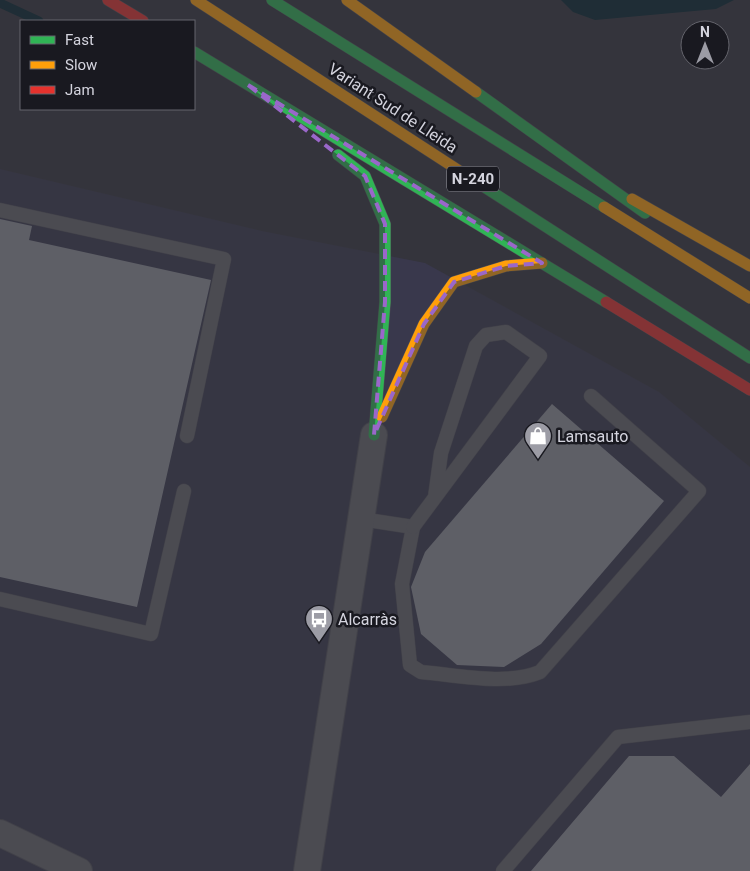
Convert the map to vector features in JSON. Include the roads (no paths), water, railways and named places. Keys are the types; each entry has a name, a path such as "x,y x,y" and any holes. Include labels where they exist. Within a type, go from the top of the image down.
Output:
{"highway":[{"path":"108,0 141,20"},
{"name":"Variant Sud de Lleida","path":"196,0 750,358"},
{"name":"Variant Sud de Lleida","path":"272,0 750,298"},
{"path":"347,0 695,248"},
{"name":"N-240","path":"195,53 750,390"},
{"path":"248,85 365,176 385,224 385,302 374,435"},
{"path":"600,180 750,266"},
{"path":"710,260 750,288"},
{"path":"374,435 424,324 454,282 506,266 542,263"}],"street":[{"path":"307,871 374,435"},
{"path":"0,833 72,869"}],"lane":[{"path":"0,210 224,259 187,436"},
{"path":"435,498 441,453 476,346 486,335 506,332 540,356 413,528 402,584 410,664 421,672 500,678 524,678 540,672 699,491 591,396"},
{"path":"0,599 151,634 184,491"},
{"path":"361,519 413,528"},
{"path":"503,871 618,736 750,722"}],"waterway":[{"path":"0,3 37,20"}],"place":[{"name":"Lamsauto","path":"538,460"},
{"name":"Alcarràs","path":"319,643"}]}
